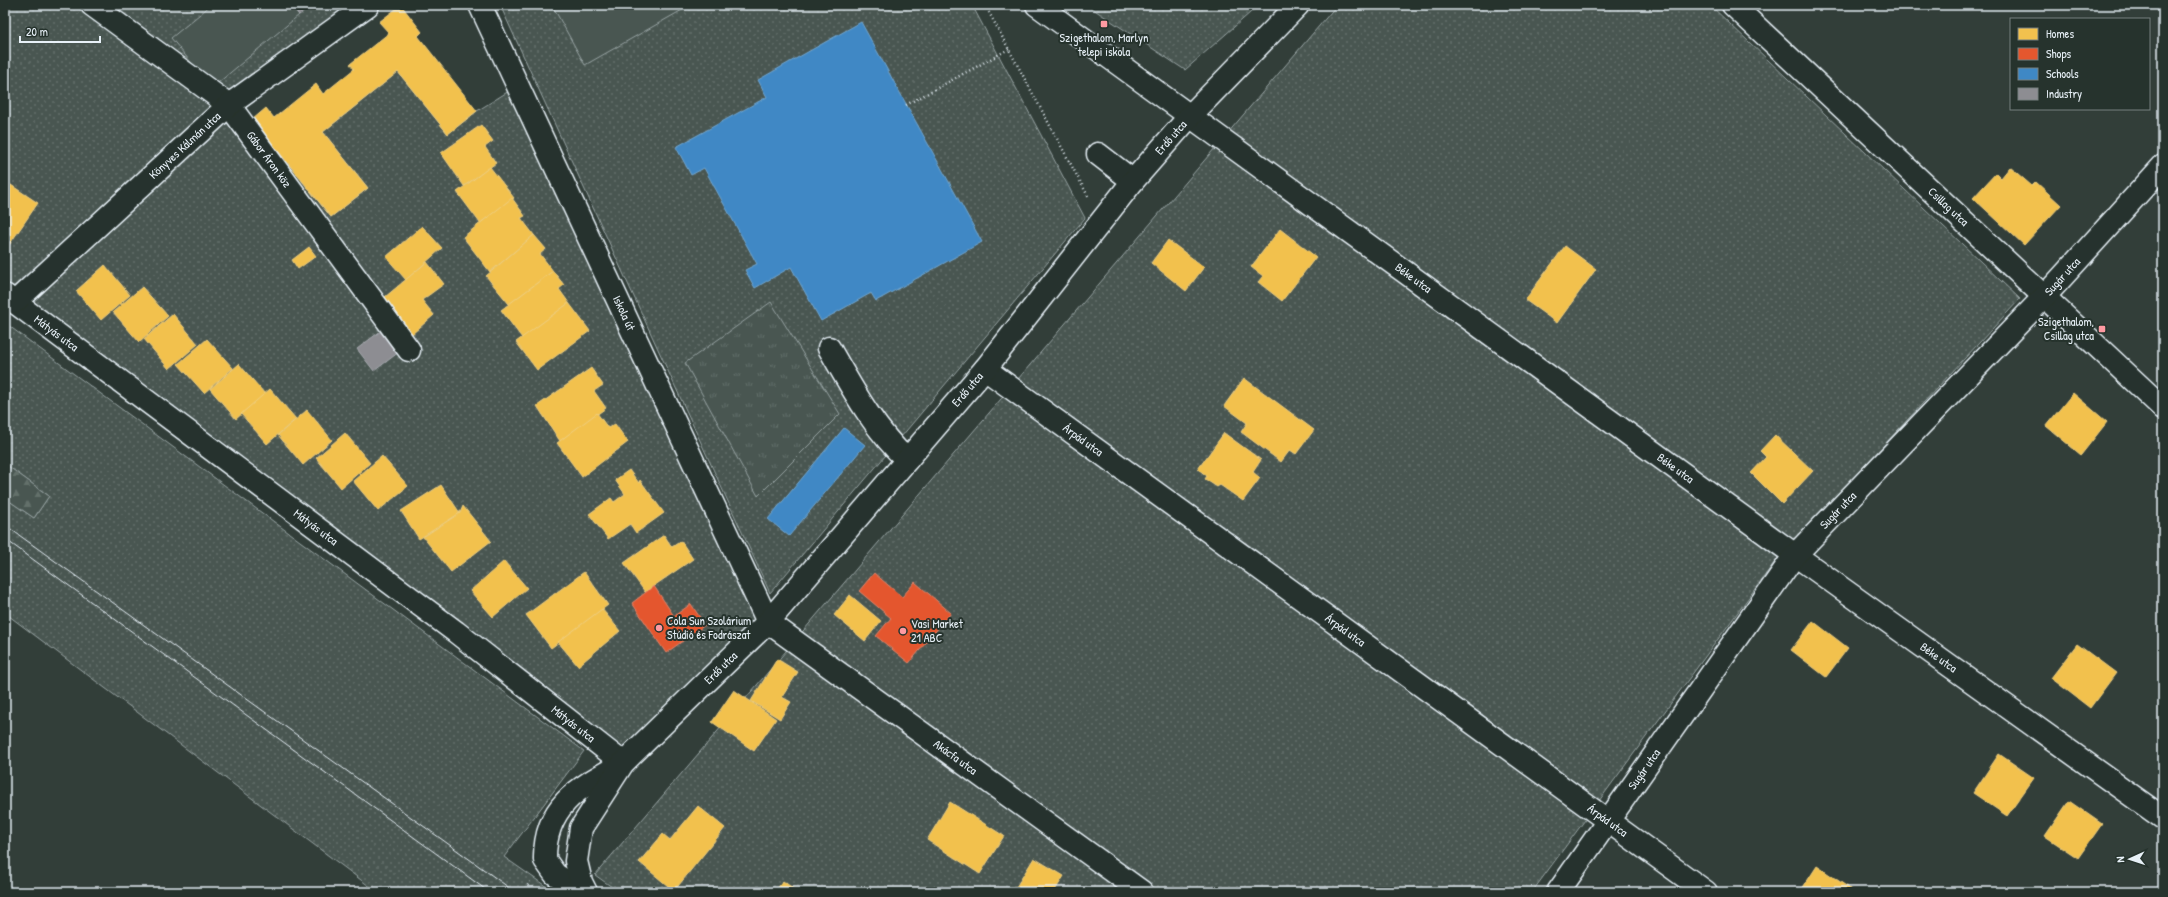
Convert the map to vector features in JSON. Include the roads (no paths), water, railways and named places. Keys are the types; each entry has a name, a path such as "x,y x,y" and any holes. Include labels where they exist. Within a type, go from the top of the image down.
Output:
{"street":[{"name":"Gábor Áron köz","path":"92,5 229,105 409,350"},
{"name":"Könyves Kálmán utca","path":"10,298 229,105 368,5"},
{"name":"Iskola út","path":"480,5 768,622"},
{"name":"Béke utca","path":"1037,5 1795,555 2163,818"},
{"name":"Erdő utca","path":"586,892 581,882 576,861 581,828 623,763 768,622 985,368 1133,181 1190,116 1298,5"},
{"name":"Csillag utca","path":"1733,5 2163,408"},
{"path":"1098,154 1133,181"},
{"name":"Sugár utca","path":"1558,892 1795,555 2044,297 2163,166"},
{"name":"Mátyás utca","path":"10,298 456,632 623,763"},
{"path":"829,348 865,410 893,446 907,460"},
{"name":"Árpád utca","path":"985,368 1706,892"},
{"name":"Akácfa utca","path":"768,622 1142,892"},
{"name":"Erdő utca","path":"581,892 550,867 548,827 554,816 575,791 623,763"}],"tram line":[{"path":"5,525 515,892"},
{"path":"5,539 489,892"}],"place":[{"name":"Szigethalom, Marlyn telepi iskola","path":"1104,24"},
{"name":"Szigethalom, Csillag utca","path":"2102,329"},
{"name":"Cola Sun Szolárium Stúdió és Fodrászat","path":"659,628"},
{"name":"Vasi Market 21 ABC","path":"903,631"}]}
